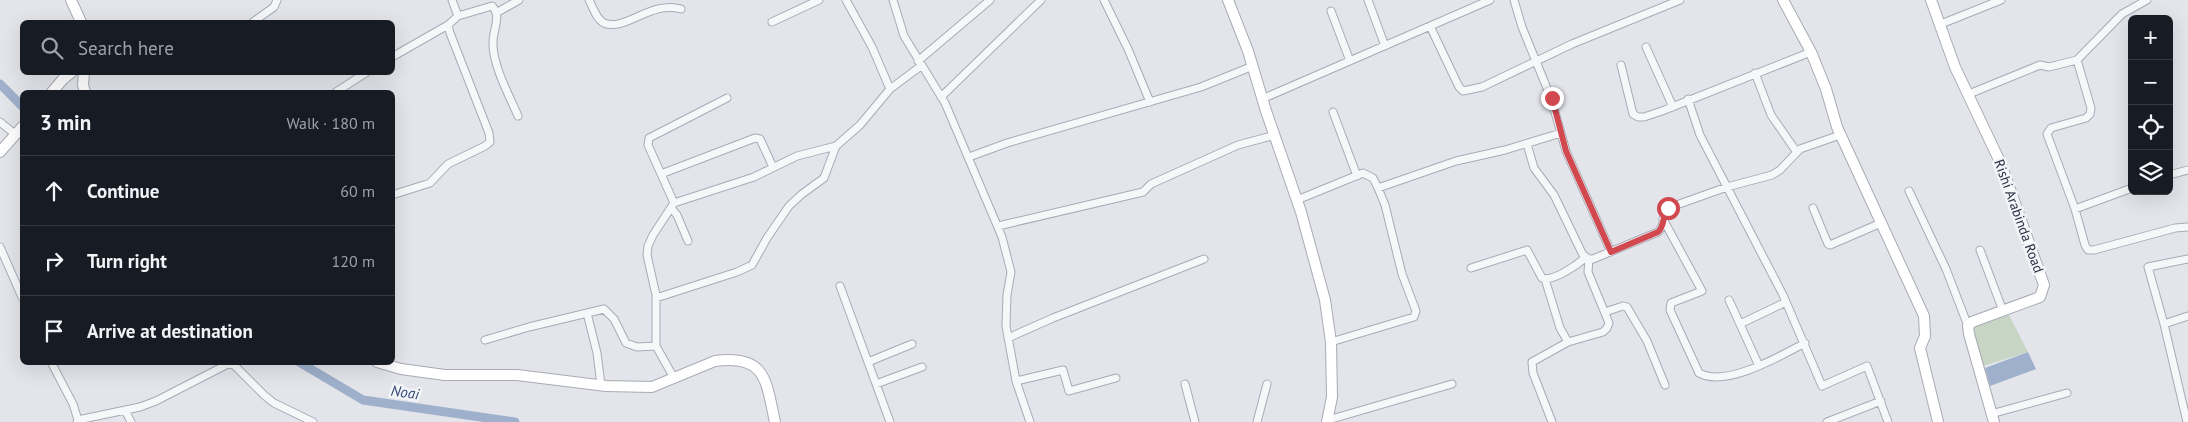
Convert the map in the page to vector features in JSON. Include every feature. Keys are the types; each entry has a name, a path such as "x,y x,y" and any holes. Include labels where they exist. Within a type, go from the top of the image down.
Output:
{"street":[{"path":"71,0 80,20"},
{"path":"256,20 274,7 278,0"},
{"path":"452,0 458,16"},
{"path":"496,12 519,0"},
{"path":"589,0 599,19 605,24 614,23 658,3 674,4 681,9"},
{"path":"772,22 819,0"},
{"path":"846,0 872,46 890,89"},
{"path":"893,0 904,36 941,97 998,226 1011,272 1007,295 1006,326 1016,381 1030,422"},
{"path":"674,378 656,346 656,298 647,255 648,246 673,205 754,177 797,156 836,146 860,125 890,89 990,0"},
{"path":"941,97 1041,0"},
{"path":"1104,0 1128,49 1150,102"},
{"path":"1228,0 1253,66 1262,99 1297,200 1325,300 1331,342 1332,397 1327,421 1452,384"},
{"path":"1368,0 1385,46"},
{"path":"1262,99 1430,26 1474,3 1490,0"},
{"path":"1514,0 1535,62 1552,98 1566,151 1611,252"},
{"path":"1430,26 1461,91 1482,87 1572,44 1680,0"},
{"path":"1783,0 1810,52 1826,89 1840,134 1924,316 1925,336 1920,348 1938,422"},
{"name":"Rishi Arabinda Road","path":"1931,0 1955,67 2001,164 2044,285 2040,297 1972,322 1968,326"},
{"path":"1941,24 2002,0"},
{"path":"1969,94 2040,65 2049,67 2077,60 2122,14 2147,0"},
{"path":"395,54 448,25 458,16 492,6 496,12 493,42 494,53 518,116"},
{"path":"1331,11 1350,61"},
{"path":"395,194 430,183 448,164 490,142 489,133 455,48 448,25"},
{"path":"1646,47 1673,107"},
{"path":"1621,65 1633,114 1638,117 1644,117 1810,52"},
{"path":"2077,60 2091,108 2090,114 2086,118 2051,128 2047,134 2088,250 2175,228 2188,227"},
{"path":"969,157 1006,143 1201,87 1253,66"},
{"path":"1755,73 1771,115 1796,151"},
{"path":"54,90 68,75"},
{"path":"84,75 84,90"},
{"path":"339,90 362,75"},
{"path":"688,241 648,144 649,138 727,98"},
{"path":"1688,100 1700,135 1786,302 1822,386 1867,366 1888,422"},
{"path":"1333,112 1357,176"},
{"path":"0,122 19,131 0,152"},
{"path":"1378,188 1456,161 1561,134"},
{"path":"1545,279 1576,266 1587,259 1611,252 1658,232 1662,228 1663,219 1668,208 1727,187 1772,175 1780,170 1796,151 1804,146 1840,134"},
{"path":"998,226 1143,192 1151,184 1216,154 1238,145 1275,135"},
{"path":"661,174 755,138 760,139 773,167"},
{"path":"1527,144 1534,168 1554,195 1572,235 1587,259 1588,272 1609,323 1608,328 1603,332 1568,342 1532,362 1533,373 1552,422"},
{"path":"656,298 737,272 752,264 789,206 824,178 836,146"},
{"path":"2173,174 2188,170"},
{"path":"1297,200 1363,173 1373,178 1384,205 1402,274 1416,314 1414,317 1331,342"},
{"path":"2075,209 2128,189"},
{"path":"1909,190 1946,269 1968,326 1968,334 1993,418 2067,393"},
{"path":"1813,208 1830,245 1881,223"},
{"path":"1663,219 1702,291 1671,303 1670,310 1699,374 1705,377 1731,375 1759,366 1805,343"},
{"path":"0,247 20,288"},
{"path":"1471,268 1527,250 1545,279 1560,328 1568,342"},
{"path":"1980,250 2003,311"},
{"path":"1008,338 1053,318 1204,259"},
{"path":"2187,422 2164,324 2148,267 2188,259"},
{"path":"840,286 890,422"},
{"path":"1730,300 1759,366"},
{"path":"1740,324 1786,302"},
{"path":"1606,312 1623,306 1627,307 1647,341 1665,384"},
{"path":"485,340 604,309 609,312 626,343 630,346 656,346"},
{"path":"587,313 597,353 601,385"},
{"path":"2164,324 2188,316"},
{"path":"868,362 912,344"},
{"path":"387,365 401,369 445,375 517,375 601,385 652,386 715,361 745,362 759,369 765,380 776,422"},
{"path":"53,365 80,421 156,401 199,378 229,365"},
{"path":"232,365 274,403 313,422"},
{"path":"876,384 922,367"},
{"path":"1016,381 1063,370 1069,392 1116,378"},
{"path":"1185,384 1195,422"},
{"path":"1257,422 1268,384"},
{"path":"1827,422 1881,401"},
{"path":"125,410 131,422"}],"green space":[{"path":"2007,311 2028,352 1983,366 1972,327"}],"water":[{"path":"2028,352 2036,369 1990,386 1985,368"}],"waterway":[{"name":"Noai","path":"0,84 20,104"},
{"name":"Noai","path":"304,365 363,400 515,422"}],"route":[{"path":"1552,98 1566,151 1611,252 1658,232 1662,228 1664,213 1668,208"}]}
